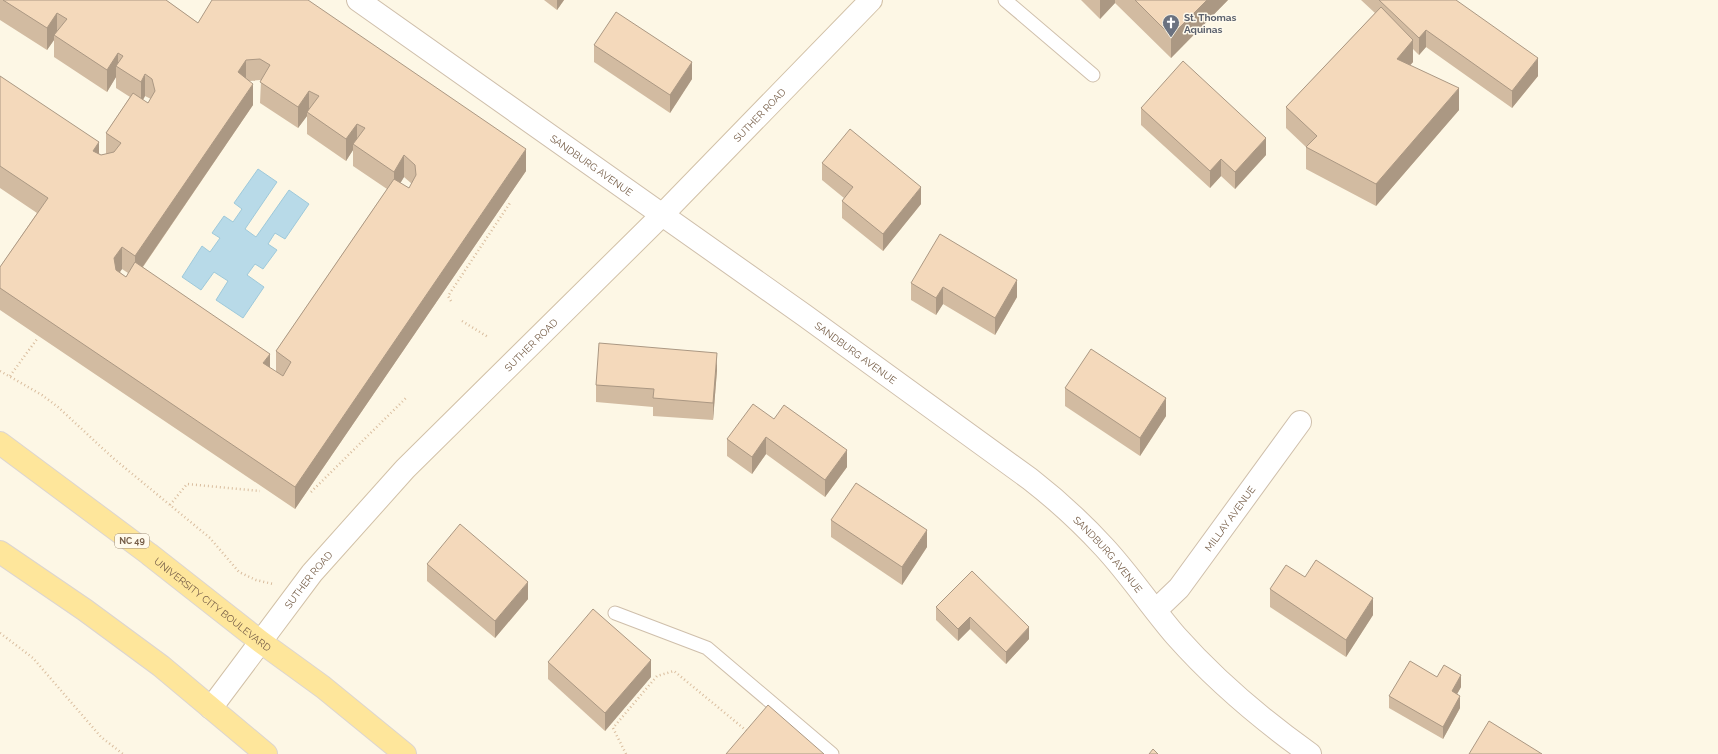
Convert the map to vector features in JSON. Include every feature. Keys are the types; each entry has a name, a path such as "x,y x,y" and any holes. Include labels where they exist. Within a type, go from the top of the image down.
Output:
{"main road":[{"name":"UNIVERSITY CITY BOULEVARD","path":"0,443 155,558 261,642 323,687 405,754"},
{"path":"0,552 86,610 161,666 266,754"}],"street":[{"name":"SANDBURG AVENUE","path":"358,0 661,216 804,315 1030,479 1064,506 1104,547 1176,636 1222,685 1283,735 1310,754"},
{"name":"SUTHER ROAD","path":"211,708 312,573 404,469 661,216 871,0"},
{"name":"MILLAY AVENUE","path":"1156,610 1179,588 1300,422"}],"lane":[{"path":"1006,0 1093,75"},
{"path":"615,613 707,648 832,754"}],"path":[{"path":"451,301 448,296 510,203"},
{"path":"462,321 488,337"},
{"path":"10,376 37,339"},
{"path":"0,371 42,395 58,407 113,458 218,546 239,572 256,580 269,582 277,586"},
{"path":"311,492 406,398"},
{"path":"170,505 187,484 260,491"},
{"path":"0,633 33,658 101,737 123,754"},
{"path":"626,754 613,728 657,676 674,671 751,734"}],"water":[{"path":"258,169 277,182 245,229 256,237 289,190 309,204 285,239 275,233 268,244 277,250 263,269 255,264 247,275 264,287 243,318 216,300 228,281 214,272 201,290 182,277 202,246 210,252 220,238 212,233 224,216 233,222 242,209 234,203"}],"building":[{"path":"3,0 166,0 198,23 212,0 308,0 526,149 295,487 0,288 0,267 48,198 0,166 0,76 99,142 93,151 101,155 114,152 121,143 106,133 133,93 148,103 155,91 152,79 145,74 141,82 116,66 123,56 118,53 107,70 54,35 67,19 57,13 47,28","holes":["260,59 270,65 260,82 298,107 309,91 319,96 307,112 346,139 357,124 365,128 353,144 394,172 404,155 415,165 416,175 409,188 394,179 276,351 291,362 283,376 263,363 270,354 135,262 126,277 116,270 114,258 122,247 135,256 253,84 238,72 246,60"]},
{"path":"1135,0 1207,0 1171,36"},
{"path":"1379,0 1456,0 1538,58 1512,91 1426,30 1419,38"},
{"path":"1381,7 1413,40 1397,59 1459,88 1376,184 1306,147 1317,136 1286,107"},
{"path":"616,12 692,62 670,95 594,45"},
{"path":"1183,61 1266,138 1235,172 1221,159 1210,171 1141,108"},
{"path":"850,129 921,187 883,234 842,201 853,187 822,163"},
{"path":"940,234 1017,280 995,318 943,287 936,298 911,283"},
{"path":"599,343 717,353 713,403 653,398 654,389 596,385"},
{"path":"1091,349 1166,398 1140,438 1065,388"},
{"path":"753,404 774,419 784,405 847,450 825,480 766,437 752,457 727,439"},
{"path":"856,483 927,530 902,567 831,520"},
{"path":"460,524 528,582 495,621 427,564"},
{"path":"1316,560 1373,598 1346,640 1270,589 1286,565 1305,577"},
{"path":"972,571 1029,627 1006,652 970,617 958,629 936,607"},
{"path":"593,609 651,660 605,713 548,662"},
{"path":"1410,661 1437,677 1444,665 1461,675 1452,691 1460,696 1443,727 1389,696"},
{"path":"768,705 824,754 726,754"},
{"path":"1489,721 1542,754 1469,754"},
{"path":"1153,749 1158,754 1149,754"}],"place":[{"name":"St. Thomas Aquinas","path":"1171,38"}]}
